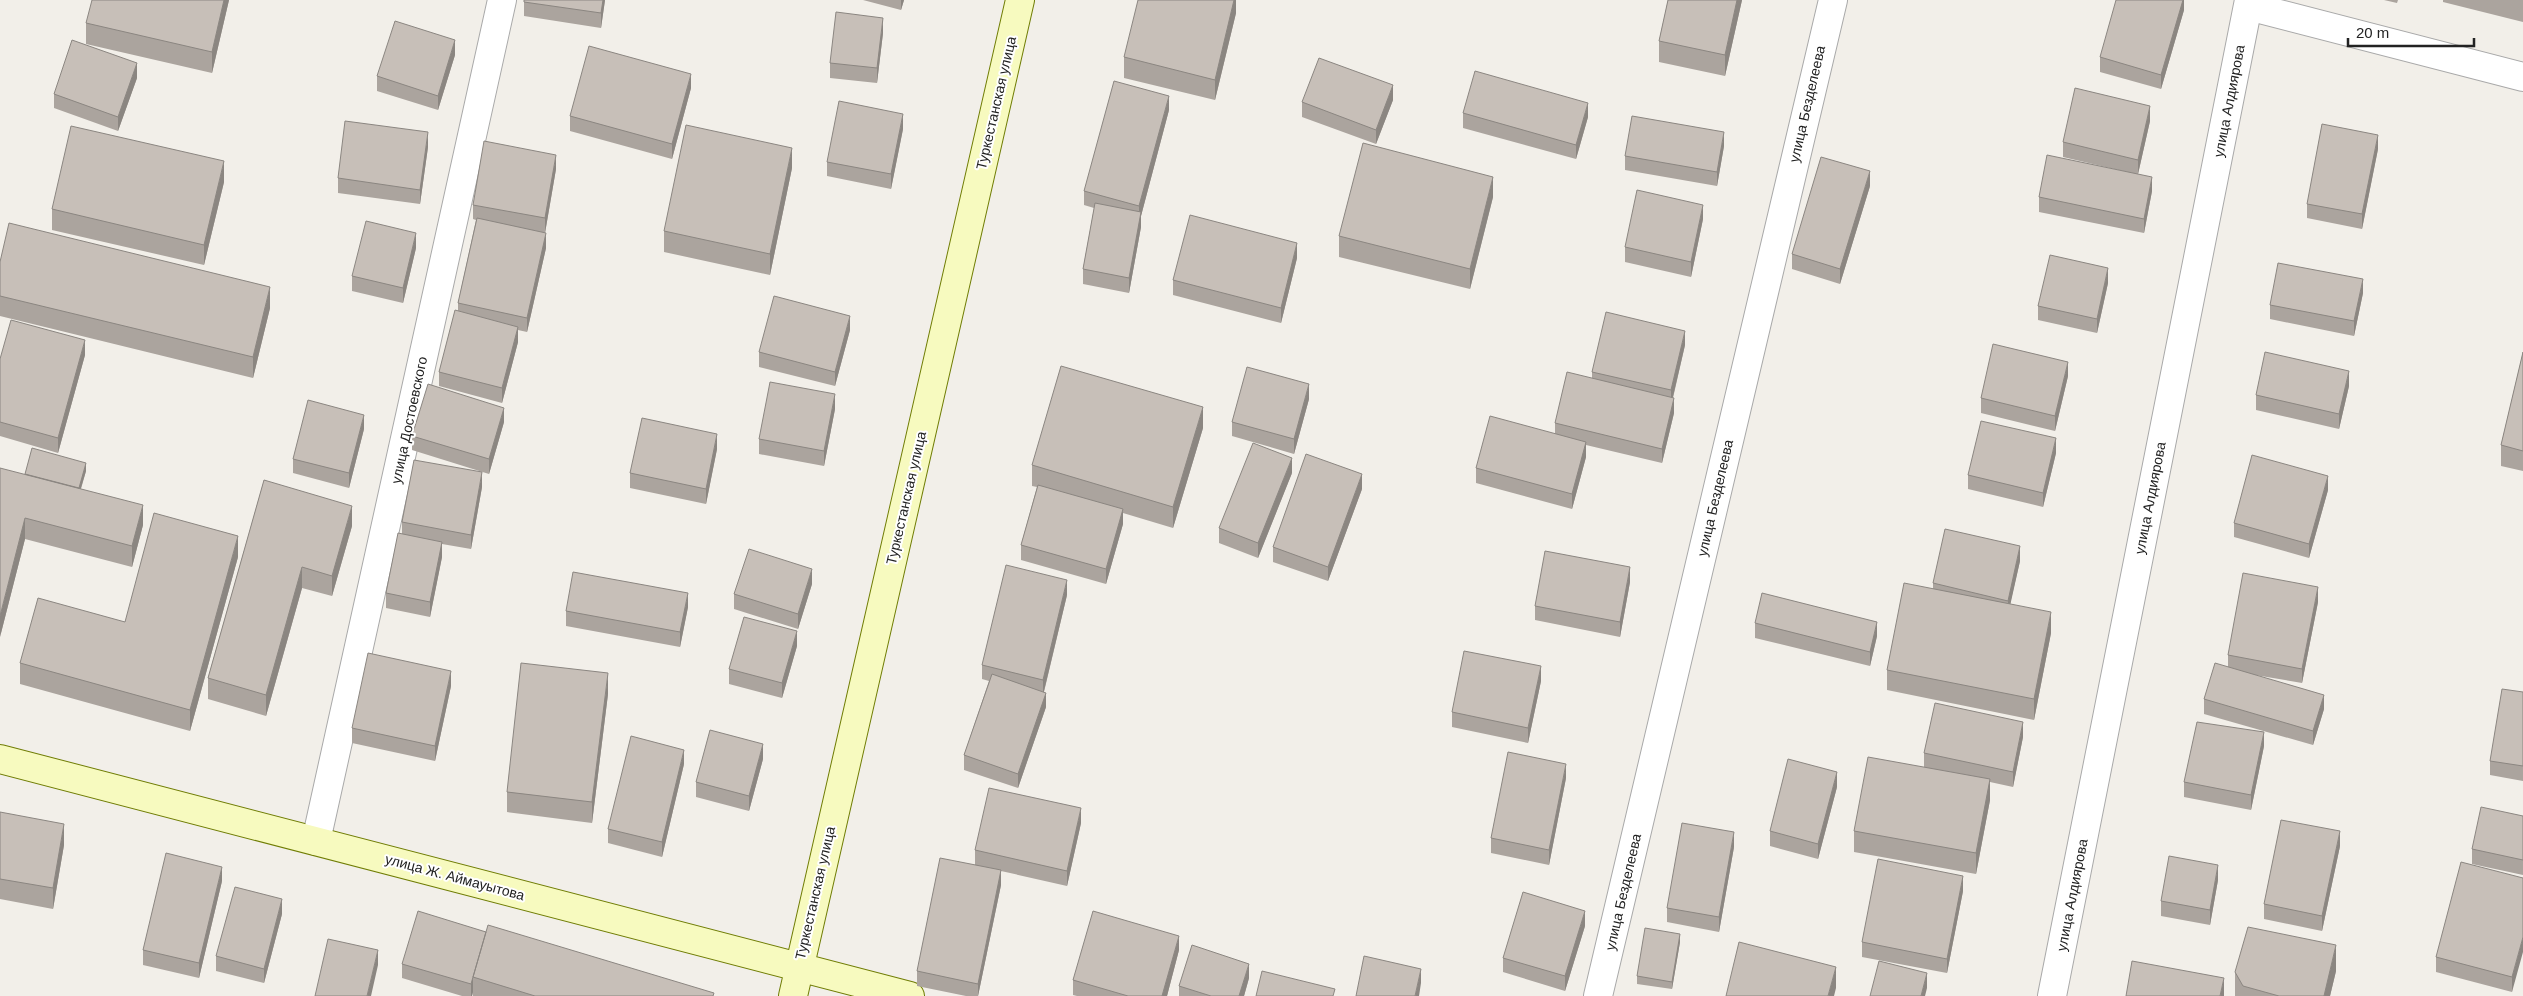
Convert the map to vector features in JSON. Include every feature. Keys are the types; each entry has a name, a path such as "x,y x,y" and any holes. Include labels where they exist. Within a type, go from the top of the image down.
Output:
{"street":[{"name":"улица Достоевского","path":"316,841 502,0"},
{"name":"Туркестанская улица","path":"793,996 1020,0"},
{"name":"улица Безделеева","path":"1598,996 1833,0"},
{"path":"2248,3 2523,77"},
{"name":"улица Алдиярова","path":"2052,996 2248,3"},
{"name":"улица Ж. Аймауытова","path":"0,759 910,996"}],"building":[{"path":"92,0 224,0 212,52 86,23"},
{"path":"524,0 603,0 601,13 524,2"},
{"path":"1138,0 1234,0 1215,80 1124,57"},
{"path":"1668,0 1737,0 1725,55 1659,41"},
{"path":"2116,0 2183,0 2161,75 2100,57"},
{"path":"836,12 883,18 877,68 830,63"},
{"path":"395,21 455,40 438,96 377,76"},
{"path":"72,40 137,63 118,117 54,94"},
{"path":"589,46 691,74 672,144 570,116"},
{"path":"1319,58 1393,85 1376,130 1302,102"},
{"path":"1475,71 1588,103 1576,145 1463,113"},
{"path":"1114,81 1169,96 1139,206 1084,191"},
{"path":"2075,88 2150,106 2138,160 2063,142"},
{"path":"839,101 903,114 891,174 827,162"},
{"path":"1632,116 1724,132 1717,172 1625,156"},
{"path":"345,121 428,132 420,190 338,178"},
{"path":"2322,124 2378,135 2362,214 2307,204"},
{"path":"686,125 792,148 770,254 664,231"},
{"path":"71,126 224,161 204,245 52,209"},
{"path":"484,141 556,155 545,218 473,205"},
{"path":"1363,143 1493,177 1470,269 1339,236"},
{"path":"2047,155 2152,177 2144,219 2039,197"},
{"path":"1821,157 1870,171 1840,269 1792,254"},
{"path":"1637,190 1703,205 1691,262 1625,247"},
{"path":"1095,203 1141,212 1129,278 1083,269"},
{"path":"1190,215 1297,243 1281,308 1173,280"},
{"path":"477,218 546,233 527,318 458,303"},
{"path":"366,221 416,233 403,288 352,276"},
{"path":"9,223 270,287 253,357 0,296 0,262"},
{"path":"2050,255 2108,268 2097,319 2038,306"},
{"path":"2278,263 2363,279 2354,321 2270,305"},
{"path":"774,296 850,316 835,372 759,352"},
{"path":"455,310 518,327 502,388 439,372"},
{"path":"1606,312 1685,331 1671,390 1592,372"},
{"path":"11,320 85,340 58,438 0,422 0,359"},
{"path":"1993,344 2068,362 2055,416 1981,398"},
{"path":"2265,352 2349,371 2339,414 2256,395"},
{"path":"2523,352 2523,451 2501,445"},
{"path":"1061,366 1203,407 1173,507 1032,465"},
{"path":"1247,367 1309,384 1294,439 1232,422"},
{"path":"1567,372 1674,398 1662,449 1555,423"},
{"path":"770,382 835,394 824,451 759,439"},
{"path":"428,384 504,408 489,459 412,436"},
{"path":"308,400 364,415 349,473 293,459"},
{"path":"1490,416 1586,442 1572,494 1476,468"},
{"path":"642,418 717,434 706,489 630,473"},
{"path":"1981,421 2056,438 2043,493 1968,475"},
{"path":"1253,443 1292,458 1258,543 1219,528"},
{"path":"32,448 86,463 79,488 25,474"},
{"path":"1306,454 1362,474 1328,567 1273,547"},
{"path":"2252,455 2328,476 2309,544 2234,523"},
{"path":"414,460 482,472 471,535 402,522"},
{"path":"0,468 143,505 132,546 25,518 0,616"},
{"path":"264,480 352,506 332,576 302,567 266,695 208,678"},
{"path":"1038,485 1123,509 1106,569 1021,545"},
{"path":"154,513 238,536 190,710 20,663 38,598 125,622"},
{"path":"1945,529 2020,546 2008,601 1933,583"},
{"path":"398,533 442,542 430,602 386,593"},
{"path":"749,549 812,569 798,614 734,594"},
{"path":"1545,551 1630,567 1620,622 1535,606"},
{"path":"1006,565 1067,580 1043,680 982,665"},
{"path":"573,572 688,593 680,632 566,611"},
{"path":"2243,573 2318,587 2302,669 2228,655"},
{"path":"1904,583 2051,612 2034,699 1887,670"},
{"path":"1762,593 1877,622 1870,652 1755,623"},
{"path":"744,617 797,631 782,683 729,669"},
{"path":"1464,651 1541,666 1528,728 1452,712"},
{"path":"368,653 451,671 435,746 352,728"},
{"path":"521,663 608,673 592,802 507,792"},
{"path":"2215,663 2324,695 2313,731 2204,699"},
{"path":"992,674 1046,693 1018,774 964,755"},
{"path":"2502,689 2523,692 2523,766 2490,761"},
{"path":"1935,703 2023,722 2013,772 1924,753"},
{"path":"2197,722 2264,732 2251,795 2184,782"},
{"path":"710,730 763,744 749,796 696,782"},
{"path":"631,736 684,750 662,842 608,829"},
{"path":"1508,752 1566,764 1549,850 1491,838"},
{"path":"1868,757 1990,779 1976,853 1854,831"},
{"path":"1788,759 1837,772 1818,844 1770,831"},
{"path":"989,788 1081,808 1067,871 975,850"},
{"path":"2481,807 2523,816 2523,860 2472,849"},
{"path":"0,812 64,824 53,888 0,879"},
{"path":"2281,820 2340,831 2322,916 2264,904"},
{"path":"1682,823 1734,832 1719,917 1667,908"},
{"path":"166,853 222,867 199,963 143,950"},
{"path":"2169,856 2218,865 2210,910 2161,901"},
{"path":"940,858 1001,870 978,984 917,971"},
{"path":"1878,859 1963,876 1947,959 1862,942"},
{"path":"2461,862 2523,878 2523,937 2512,977 2436,957"},
{"path":"235,887 282,899 264,969 216,956"},
{"path":"1523,892 1585,911 1565,976 1503,958"},
{"path":"418,911 486,932 471,984 402,964"},
{"path":"1093,911 1179,936 1162,996 1128,996 1073,980"},
{"path":"488,925 714,993 713,996 535,996 473,977"},
{"path":"2248,927 2336,945 2324,996 2279,996 2243,986 2235,972"},
{"path":"1645,928 1680,934 1672,982 1637,976"},
{"path":"328,939 378,950 367,996 315,996"},
{"path":"1739,942 1836,967 1828,996 1726,996"},
{"path":"1192,945 1249,964 1239,996 1211,996 1179,986"},
{"path":"1364,956 1421,969 1415,996 1356,996"},
{"path":"1879,961 1927,973 1921,996 1870,996"},
{"path":"2132,961 2224,978 2220,996 2126,996"},
{"path":"1262,971 1335,989 1333,996 1256,996"}]}
